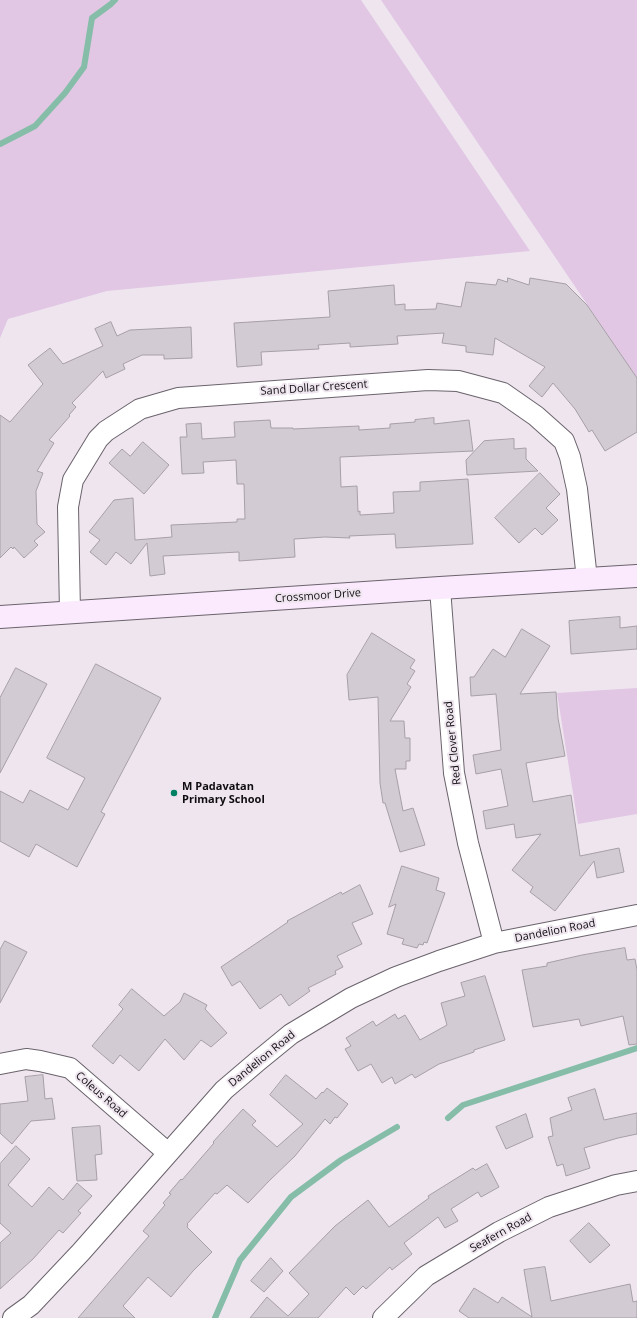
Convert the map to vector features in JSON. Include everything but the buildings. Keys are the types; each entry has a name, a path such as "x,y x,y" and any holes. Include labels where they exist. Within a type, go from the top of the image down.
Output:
{"street":[{"name":"Sand Dollar Crescent","path":"70,613 69,500 74,480 98,439 106,431 140,409 178,398 428,380 458,381 503,393 536,416 564,441 570,457 577,489 587,579"},
{"name":"Crossmoor Drive","path":"0,617 637,576"},
{"name":"Red Clover Road","path":"440,588 454,773 468,843 494,943"},
{"name":"Dandelion Road","path":"14,1318 31,1305 81,1252 224,1090 291,1034 351,998 396,977 439,961 494,943 637,915"},
{"name":"Coleus Road","path":"0,1064 26,1059 70,1068 168,1153"},
{"name":"Seafern Road","path":"393,1315 426,1276 499,1232 549,1208 616,1185 637,1181"}],"shaded area":[{"path":"0,0 361,0 530,251 107,291 8,319 0,338"},
{"path":"381,0 637,0 637,378"},
{"path":"637,688 637,814 578,824 557,693"}],"waterway":[{"path":"0,144 35,126 65,93 84,67 92,18 115,0"},
{"path":"448,1118 463,1105 637,1048"},
{"path":"215,1318 240,1260 291,1197 341,1160 397,1127"}],"place":[{"name":"M Padavatan Primary School","path":"174,793"}]}
